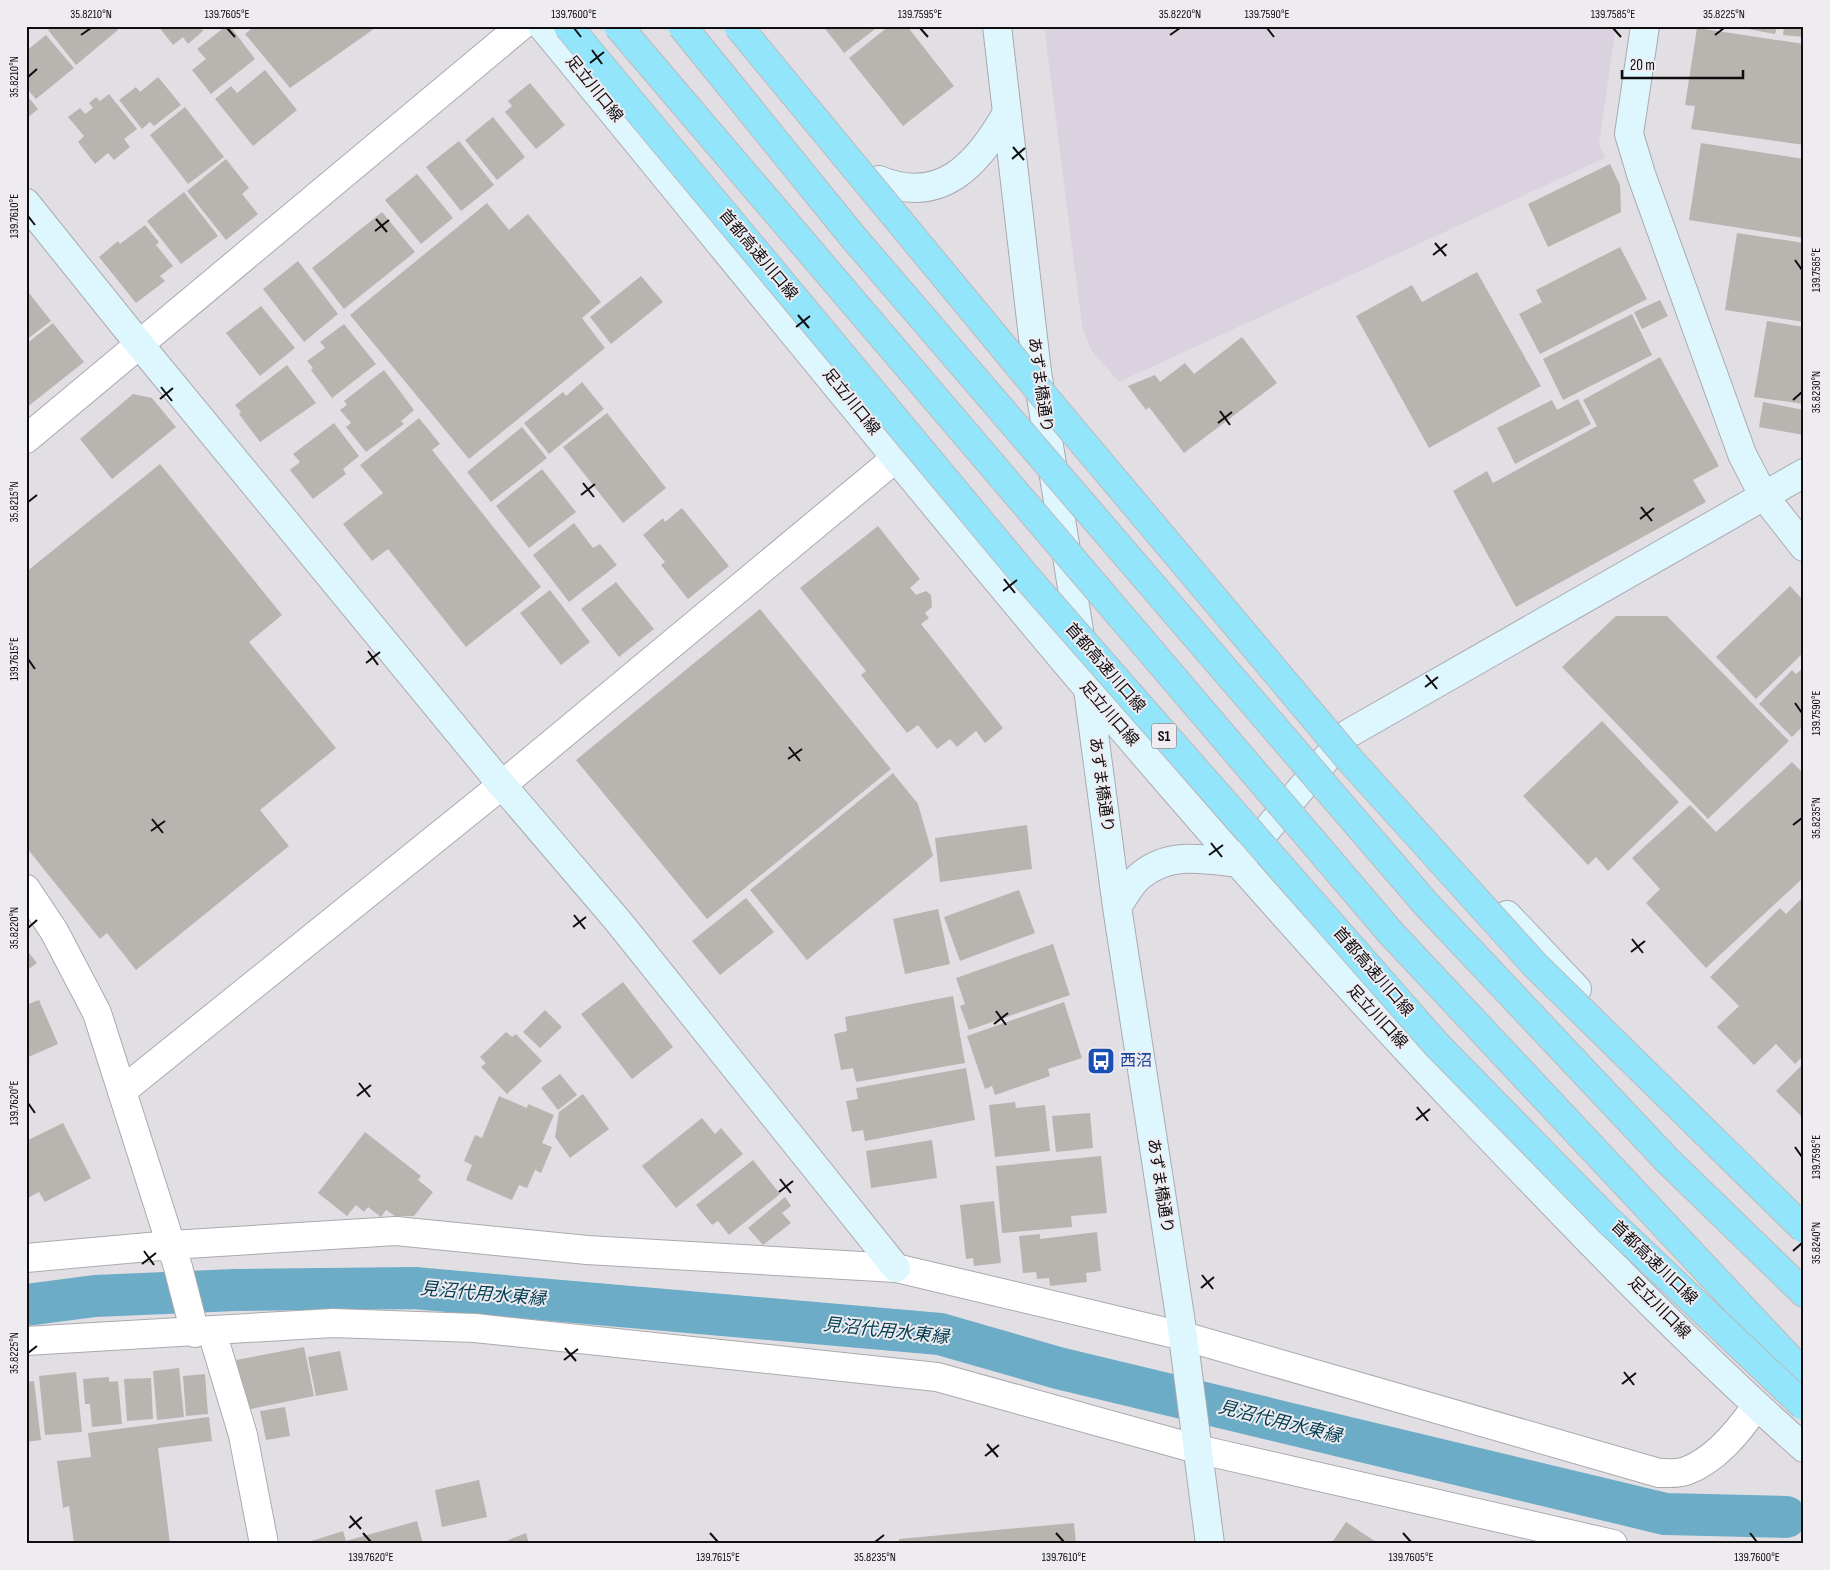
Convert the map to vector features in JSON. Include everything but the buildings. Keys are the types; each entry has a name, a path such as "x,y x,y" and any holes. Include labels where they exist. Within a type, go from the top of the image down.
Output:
{"highway":[{"name":"首都高速川口線","path":"568,26 1028,579 1431,1038 1609,1221 1804,1406"},
{"path":"618,26 1390,932 1804,1374"},
{"path":"682,26 853,237 1426,904 1667,1160 1804,1293"},
{"path":"738,26 1058,413 1350,760 1535,965 1804,1229"}],"street":[{"path":"26,439 140,346 521,26"},
{"name":"足立川口線","path":"542,26 1089,692 1239,863 1387,1028 1536,1186 1756,1406 1804,1448"},
{"path":"752,26 1037,372 1346,735 1496,904 1614,1028 1804,1211"},
{"name":"あずま橋通り","path":"997,26 1037,372 1089,692 1117,907 1183,1336 1210,1544"},
{"path":"1645,26 1629,134 1641,174 1742,454 1763,495 1804,547"},
{"path":"879,180 896,187 913,189 934,187 954,178 986,146 1007,113"},
{"path":"26,203 140,346 502,785 618,921 896,1268"},
{"path":"122,1090 502,785 897,457"},
{"path":"1117,907 1139,877 1161,861 1191,857 1239,863 1346,735 1804,473"},
{"path":"26,889 54,931 97,1013 174,1256 199,1328 243,1435 264,1544"},
{"path":"26,1258 174,1256 396,1231 587,1250 896,1268 1183,1336 1659,1474 1685,1472 1704,1461 1736,1436 1756,1406"},
{"path":"26,1341 199,1328 333,1323 476,1328 937,1377 1197,1450 1613,1544"}],"shaded area":[{"path":"1044,26 1616,26 1599,144 1605,158 1119,382 1091,350 1082,326"}],"waterway":[{"name":"見沼代用水東縁","path":"26,1305 95,1296 235,1290 414,1288 940,1334 1058,1368 1665,1514 1786,1517"}],"place":[{"name":"西沼","path":"1101,1061"}]}
